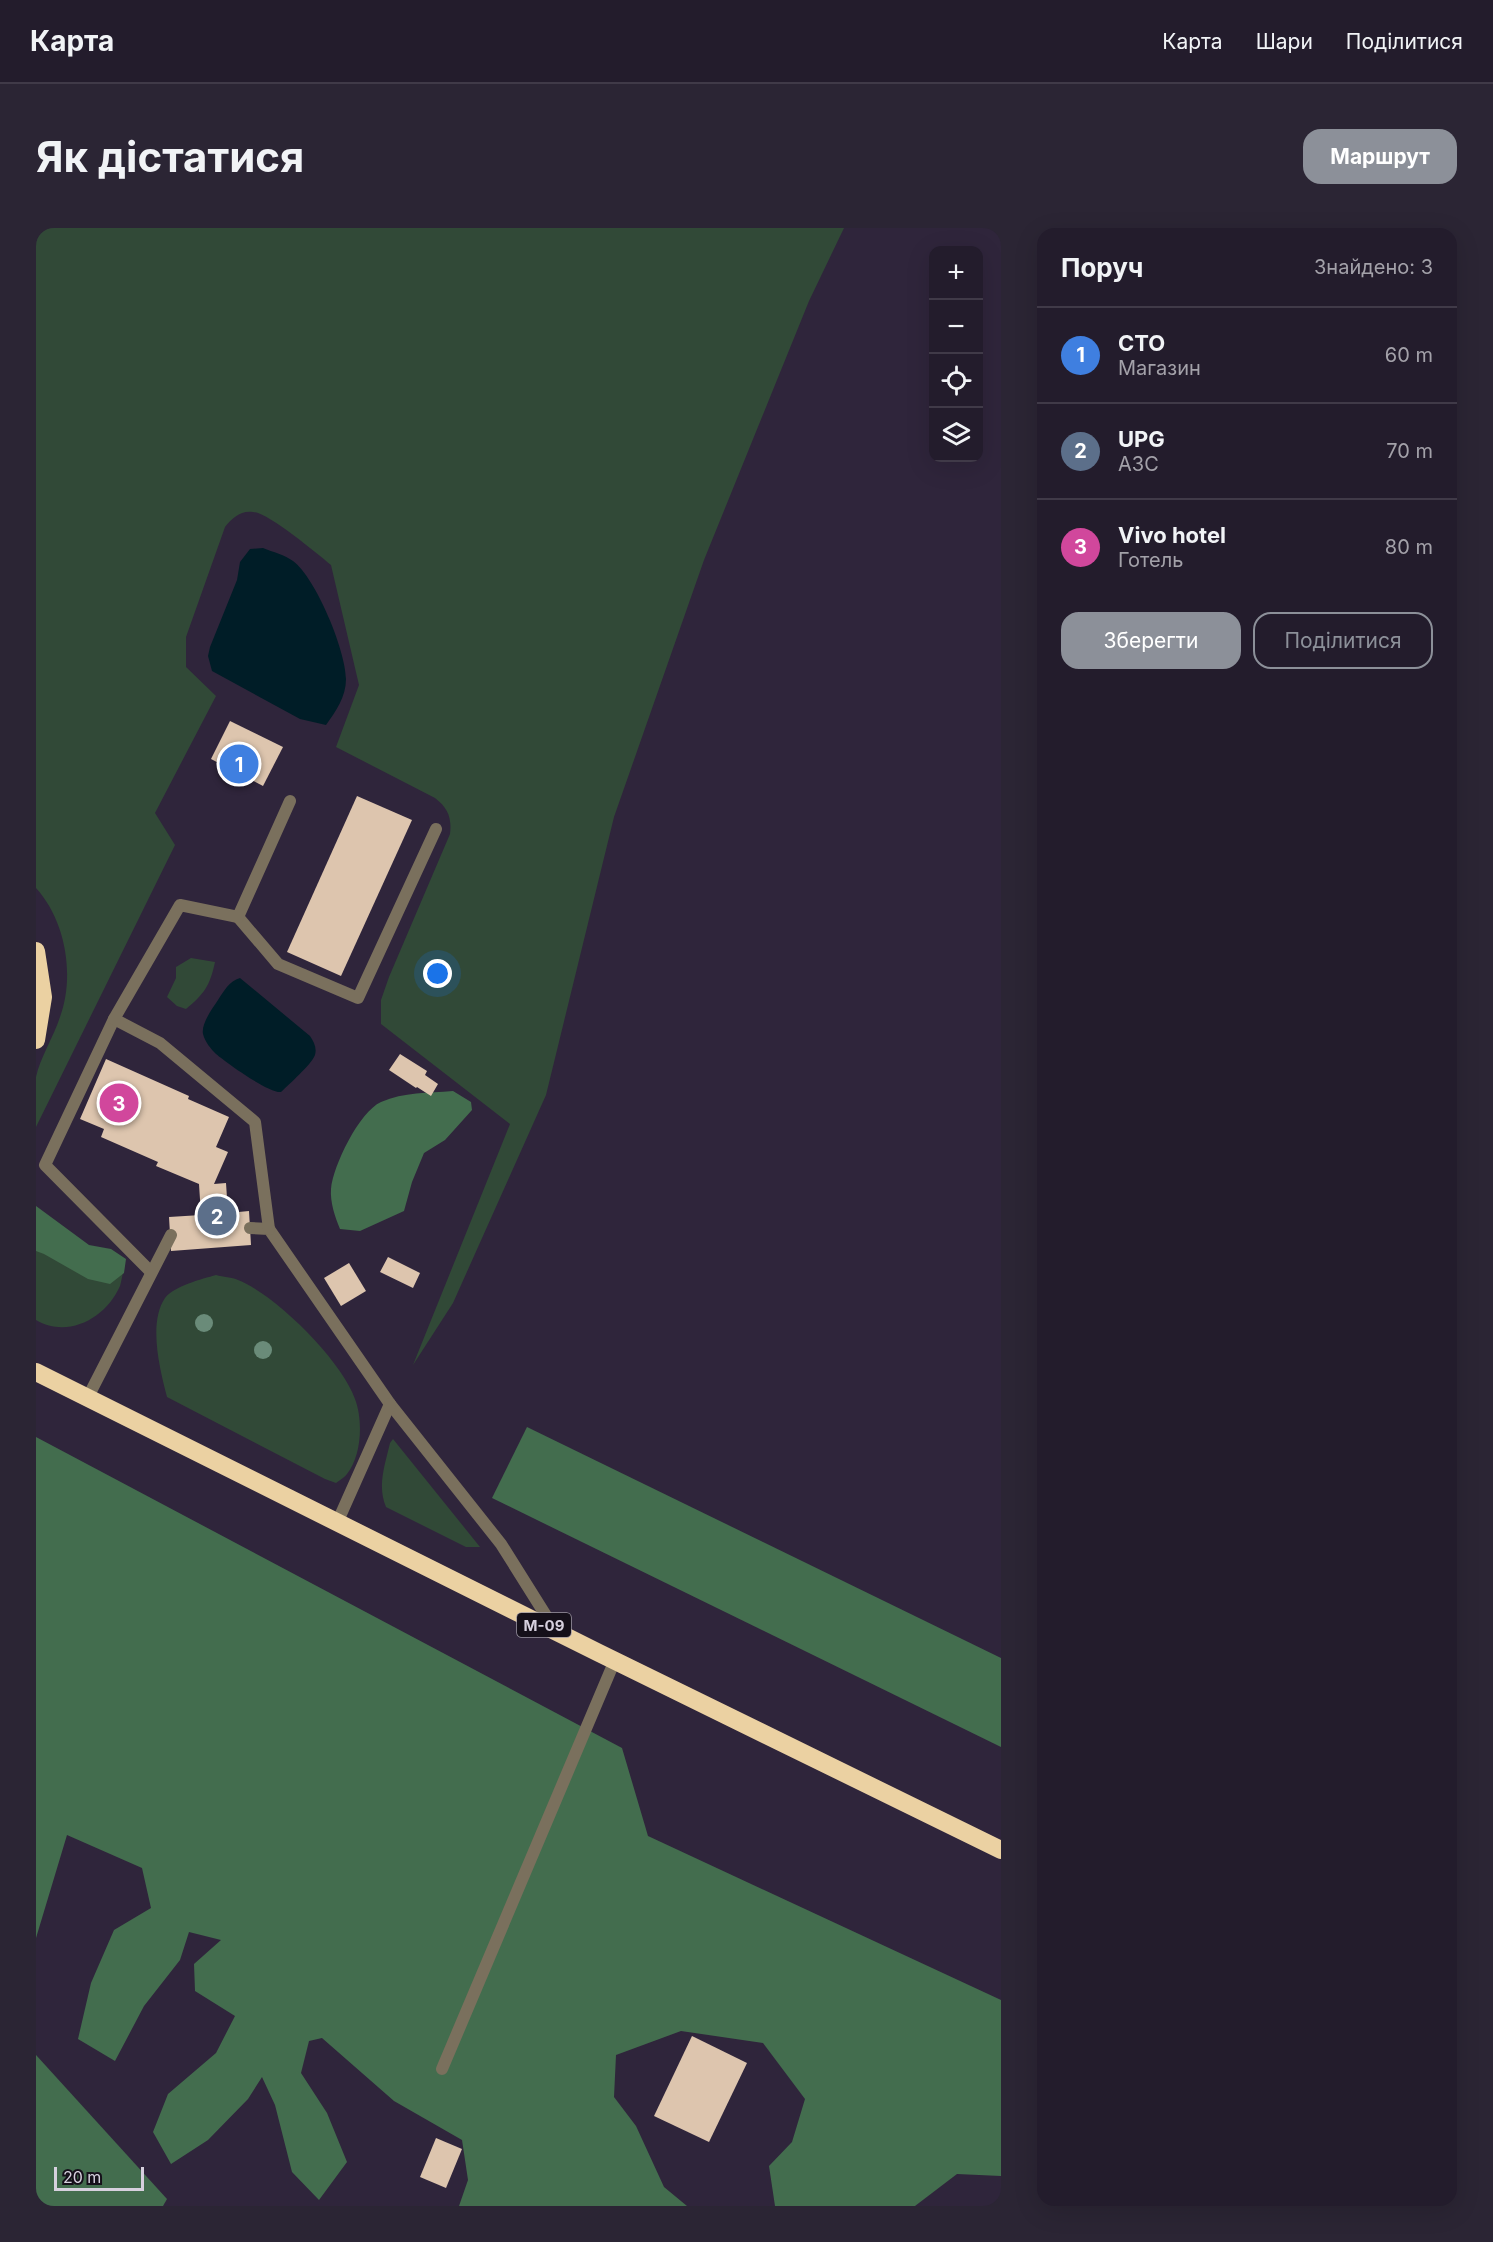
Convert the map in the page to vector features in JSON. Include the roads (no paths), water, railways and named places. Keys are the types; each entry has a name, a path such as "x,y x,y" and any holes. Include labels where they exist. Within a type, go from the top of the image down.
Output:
{"highway":[{"path":"36,951 43,997 36,1040"},
{"name":"М-09","path":"36,1372 1001,1850"}],"lane":[{"path":"238,917 290,801"},
{"path":"150,1272 45,1165 114,1019 180,905 238,917 278,964 358,998 436,829"},
{"path":"114,1019 160,1043 255,1122 269,1229 390,1404 501,1544 556,1631"},
{"path":"250,1228 269,1229"},
{"path":"87,1399 171,1234"},
{"path":"337,1523 390,1404"},
{"path":"442,2069 615,1660"}],"water":[{"path":"263,548 283,555 302,570 320,598 335,634 345,667 346,686 340,704 326,725 300,719 212,671 208,656 210,647 237,580 240,562 250,549"},
{"path":"240,978 310,1036 315,1045 316,1052 313,1059 281,1092 267,1088 229,1064 214,1052 204,1037 203,1030 210,1012 227,987"}],"place":[{"name":"СТО","path":"239,764"},
{"name":"Vivo hotel","path":"119,1103"},
{"name":"UPG","path":"217,1216"}]}
